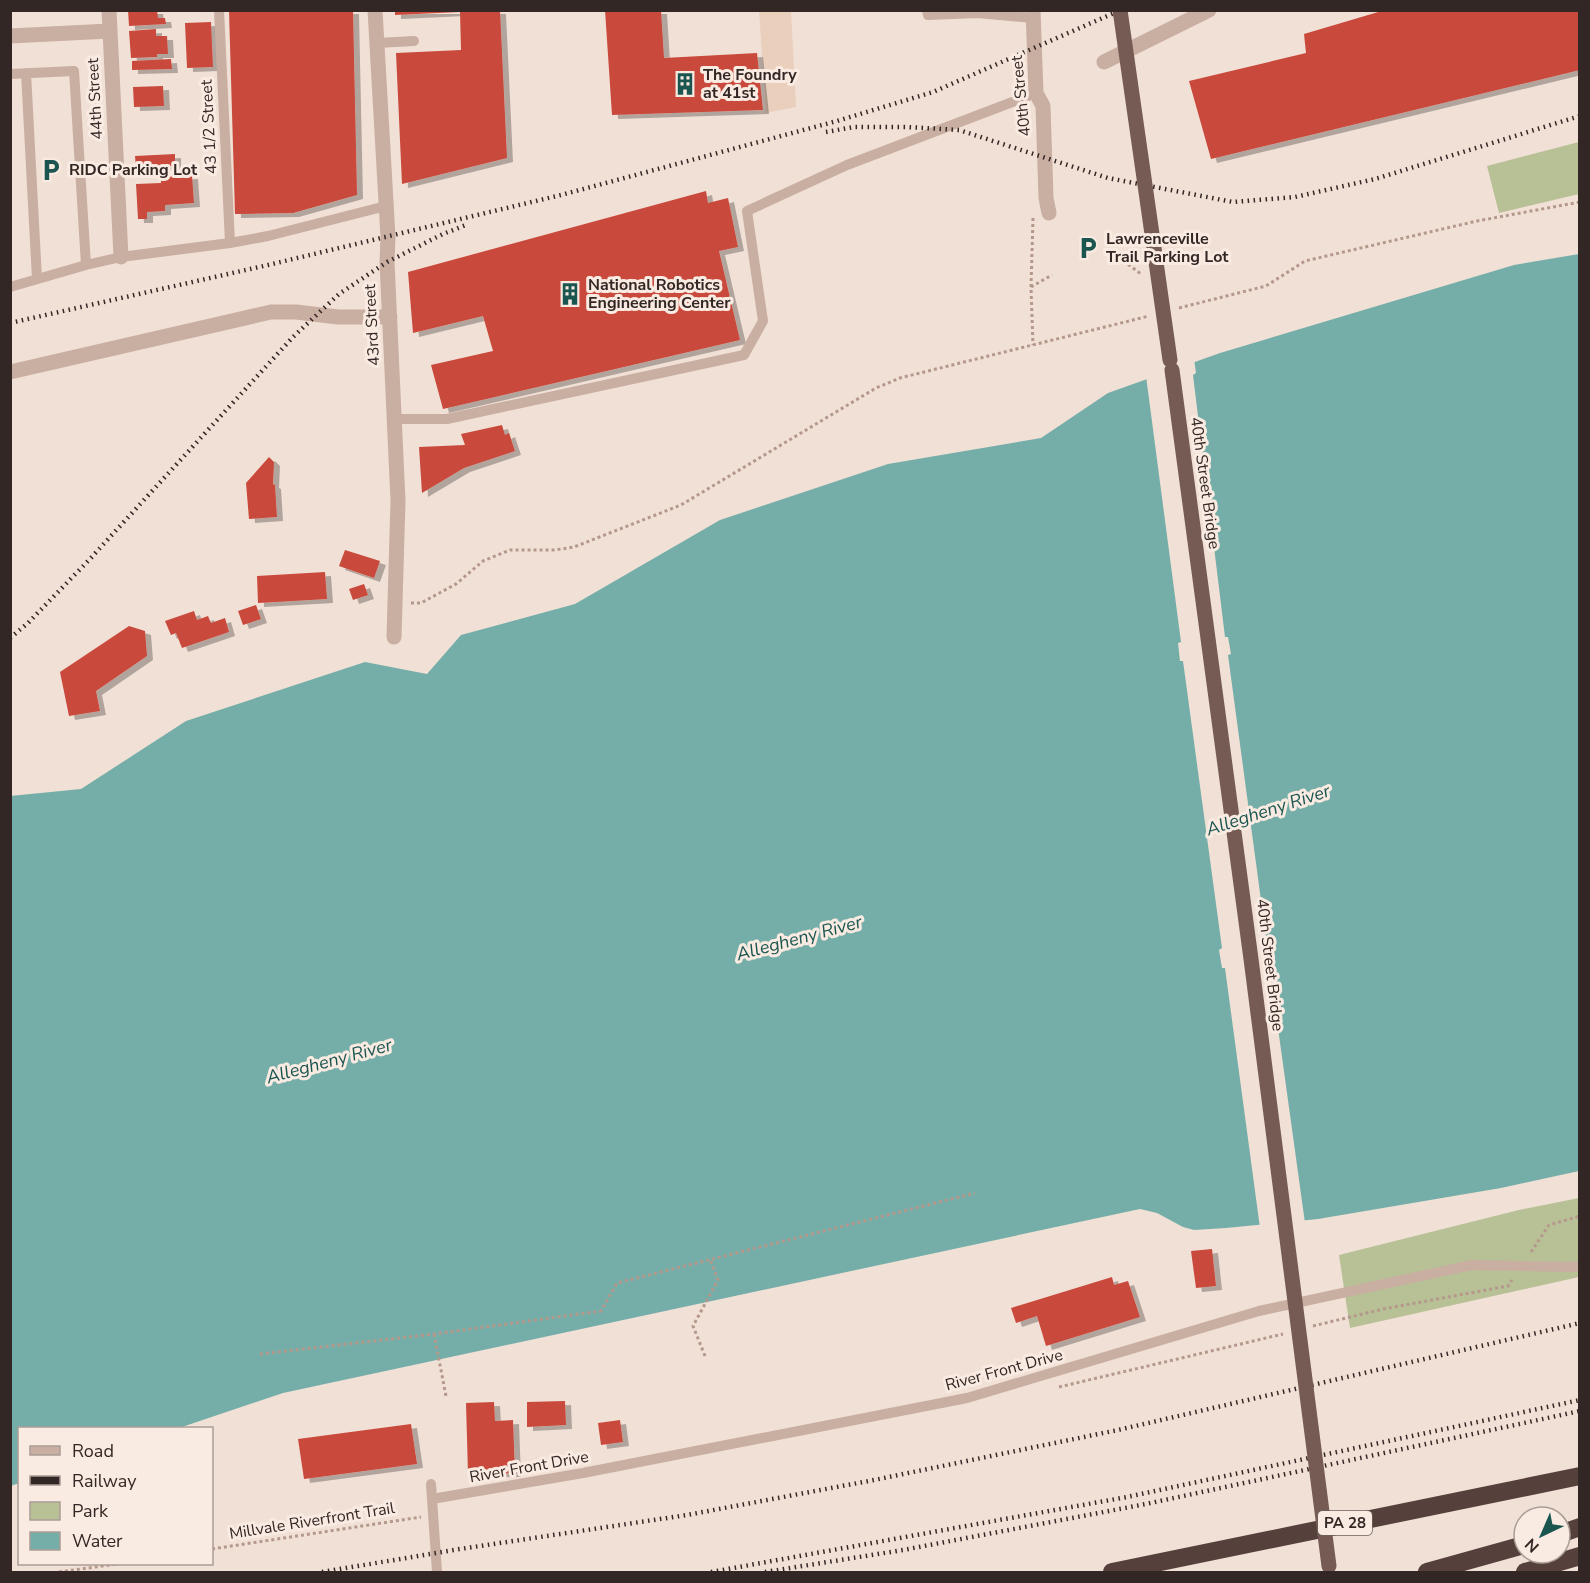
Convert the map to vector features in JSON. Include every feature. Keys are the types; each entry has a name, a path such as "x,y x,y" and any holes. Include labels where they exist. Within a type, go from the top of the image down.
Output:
{"highway":[{"name":"PA 28","path":"1112,1572 1580,1476"},
{"path":"1427,1572 1512,1548"},
{"path":"1525,1572 1580,1556"}],"main road":[{"name":"40th Street Bridge","path":"1120,10 1171,365 1251,959 1329,1566"}],"street":[{"name":"44th Street","path":"110,10 121,257"},
{"name":"43rd Street","path":"375,10 386,206 398,501 393,637"},
{"path":"1104,62 1209,10"},
{"name":"40th Street","path":"1033,14 1036,93 1043,106 1046,198 1041,213"},
{"path":"10,36 110,31"},
{"path":"10,372 271,312 296,312 338,317 390,316"}],"lane":[{"name":"43 1/2 Street","path":"219,10 230,243"},
{"path":"927,10 927,15 978,12 1033,14"},
{"path":"377,43 414,41"},
{"path":"10,74 74,71 86,265"},
{"path":"26,73 37,279"},
{"path":"394,419 447,419 744,355 763,321 747,211 847,165 1036,93"},
{"path":"10,287 121,257 268,236 386,206"},
{"name":"River Front Drive","path":"432,1499 583,1473 968,1398 1259,1311 1472,1265 1569,1268 1580,1266"},
{"path":"431,1484 437,1572"}],"path":[{"path":"1175,309 1266,286 1305,261 1477,221 1580,202"},
{"path":"1033,345 1032,287 1041,213"},
{"path":"1032,287 1052,275"},
{"path":"422,603 456,584 483,561 510,550 555,550 574,547 681,506 876,388 900,378 1153,315"},
{"path":"260,1354 434,1334 601,1311 617,1283 975,1193"},
{"path":"1529,1256 1549,1225 1580,1216"},
{"path":"705,1356 693,1326 718,1280 711,1261"},
{"path":"434,1334 446,1396"},
{"name":"Millvale Riverfront Trail","path":"213,1549 415,1517"},
{"path":"58,1572 104,1565"}],"green space":[{"path":"1579,142 1579,194 1499,213 1487,166"},
{"path":"1579,1198 1579,1277 1350,1328 1339,1255 1519,1210"}],"shaded area":[{"path":"759,11 791,11 796,107 766,113"}],"water":[{"name":"Allegheny River","path":"1579,254 1579,1171 1501,1188 1318,1219 1226,1228 1194,1230 1183,1227 1157,1213 1140,1209 283,1393 182,1427 18,1427 18,1483 11,1486 10,796 81,789 186,721 365,662 427,674 461,635 575,604 720,520 888,464 1041,438 1108,393 1220,353 1514,265"}],"pier":[{"path":"1194,359 1196,373 1193,375 1225,637 1228,637 1231,654 1228,655 1267,945 1270,945 1273,962 1269,963 1305,1223 1260,1228 1225,968 1222,968 1219,950 1222,948 1183,661 1180,661 1178,643 1181,642 1146,376"}],"building":[{"path":"128,10 157,10 158,18 165,18 166,24 129,26"},
{"path":"353,10 357,195 293,213 235,214 229,11"},
{"path":"395,10 500,10 507,158 402,184 396,53 461,50 460,12 395,15"},
{"name":"The Foundry at 41st","path":"605,10 661,10 664,58 757,53 763,110 612,115"},
{"path":"1385,10 1580,10 1580,70 1211,159 1189,81 1306,53 1304,34"},
{"path":"211,22 213,67 187,68 185,23"},
{"path":"156,29 156,36 167,36 168,54 157,54 157,57 131,58 129,31"},
{"path":"171,59 172,69 132,70 132,61"},
{"path":"163,86 164,106 134,107 133,87"},
{"path":"175,154 175,166 136,168 135,156"},
{"path":"192,175 194,203 165,205 165,211 147,212 147,219 138,219 136,184 161,183 161,177"},
{"name":"National Robotics Engineering Center","path":"706,191 708,203 728,198 738,247 719,251 740,340 443,409 431,365 493,351 483,316 413,333 408,272"},
{"path":"502,425 505,435 509,433 515,451 464,468 422,493 419,447 465,445 461,434"},
{"path":"269,457 274,462 273,484 275,485 277,517 249,519 246,483"},
{"path":"345,550 380,561 374,578 339,566"},
{"path":"325,572 327,599 258,603 257,576"},
{"path":"364,584 368,595 353,600 349,589"},
{"path":"256,605 261,619 243,625 238,611"},
{"path":"194,611 197,620 208,616 211,623 225,618 229,632 182,648 176,633 171,635 165,621"},
{"path":"129,626 145,631 147,656 96,691 100,711 69,716 60,672"},
{"path":"1212,1249 1216,1286 1196,1288 1191,1251"},
{"path":"1112,1277 1114,1285 1128,1281 1140,1317 1046,1346 1037,1316 1016,1323 1011,1308"},
{"path":"565,1401 566,1425 527,1427 527,1402"},
{"path":"494,1402 495,1421 513,1420 515,1473 468,1474 466,1403"},
{"path":"620,1420 623,1442 601,1445 598,1423"},
{"path":"411,1424 417,1464 304,1479 298,1439"}],"railway":[{"path":"10,323 268,265 561,195 837,121 933,92 1121,10"},
{"path":"826,132 854,127 959,130 1108,178 1233,202 1295,197 1375,179 1580,116"},
{"path":"10,638 28,623 89,560 293,337 339,294 387,262 466,225"},
{"path":"322,1572 687,1515 874,1480 1118,1430 1580,1323"},
{"path":"711,1572 1127,1497 1580,1400"},
{"path":"765,1572 903,1550 1146,1504 1580,1411"}],"place":[{"name":"The Foundry at 41st","path":"685,84"},
{"name":"RIDC Parking Lot","path":"51,170"},
{"name":"Lawrenceville Trail Parking Lot","path":"1088,248"},
{"name":"National Robotics Engineering Center","path":"570,294"}]}
